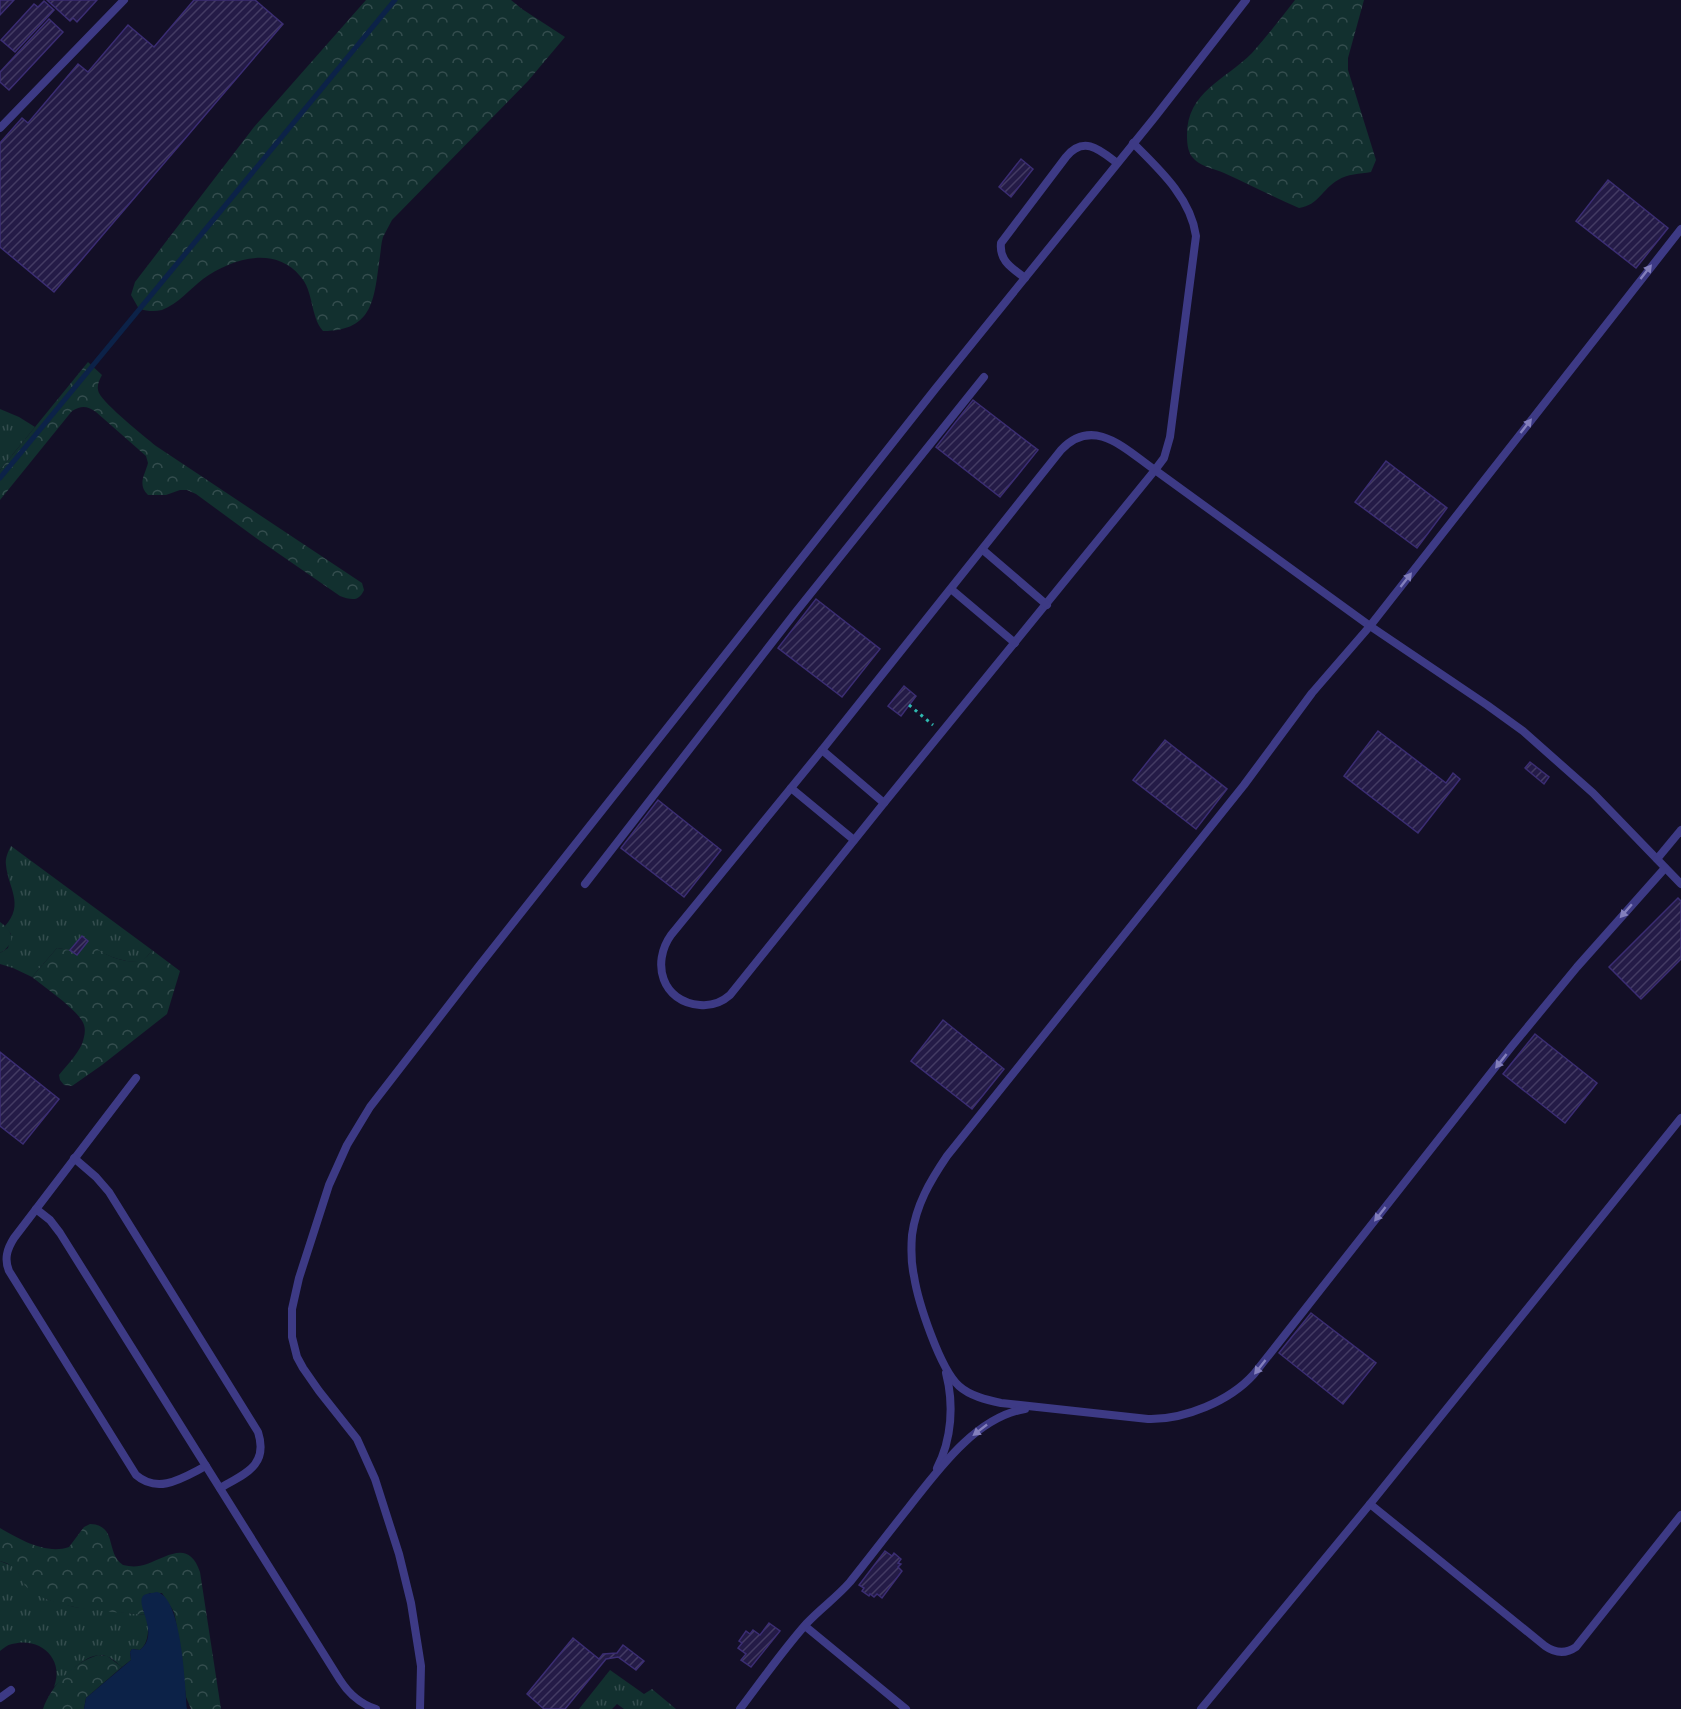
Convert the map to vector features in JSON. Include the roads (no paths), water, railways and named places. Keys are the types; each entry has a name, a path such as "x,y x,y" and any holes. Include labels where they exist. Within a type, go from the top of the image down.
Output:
{"lane":[{"path":"0,128 124,0"},
{"path":"420,1709 421,1666 411,1603 399,1554 375,1479 357,1439 303,1368 297,1357 292,1337 292,1309 299,1278 329,1185 340,1159 354,1131 370,1107 429,1030 1246,0"},
{"path":"1133,144 1180,195 1193,222 1196,236 1169,445 1164,458 1155,471 1047,605 725,999 704,1005 686,1003 677,998 666,986 662,977 662,959 666,941 983,550 1061,450 1071,441 1090,435 1106,438 1122,446 1155,471 1370,626 1539,743 1593,793 1681,884"},
{"path":"1025,278 1003,260 1001,243 1066,157 1075,148 1088,146 1099,150 1117,164"},
{"path":"1665,868 1577,967 1512,1046 1254,1374 1231,1394 1185,1414 1165,1419 1148,1419 1001,1403 973,1395 954,1381 921,1304 912,1264 914,1223 920,1203 931,1181 947,1156 1244,785 1312,693 1370,626 1681,229"},
{"path":"585,884 795,613 984,377"},
{"path":"983,550 1047,605"},
{"path":"951,589 1016,643"},
{"path":"822,750 884,803"},
{"path":"791,788 854,840"},
{"path":"1657,859 1681,830"},
{"path":"136,1077 11,1242 6,1258 7,1267 132,1470 145,1481 162,1485 174,1482 206,1466"},
{"path":"1201,1709 1370,1504 1681,1118"},
{"path":"74,1158 109,1192 258,1432 261,1439 261,1453 255,1466 220,1488"},
{"path":"36,1209 50,1220 60,1233 345,1688 361,1702 376,1709"},
{"path":"931,1479 945,1451 949,1432 950,1393 944,1362"},
{"path":"740,1709 805,1626 850,1582 931,1479 963,1444 981,1428 1004,1415 1033,1407"},
{"path":"1370,1504 1545,1646 1560,1652 1571,1650 1581,1641 1681,1515"},
{"path":"805,1626 906,1709"},
{"path":"0,1698 11,1690"}],"water":[{"path":"157,1592 165,1598 172,1609 177,1625 187,1709 84,1709 86,1698 131,1660 132,1649 140,1650 146,1643 148,1628 141,1600 144,1595"}],"waterway":[{"path":"0,478 395,0"}]}
